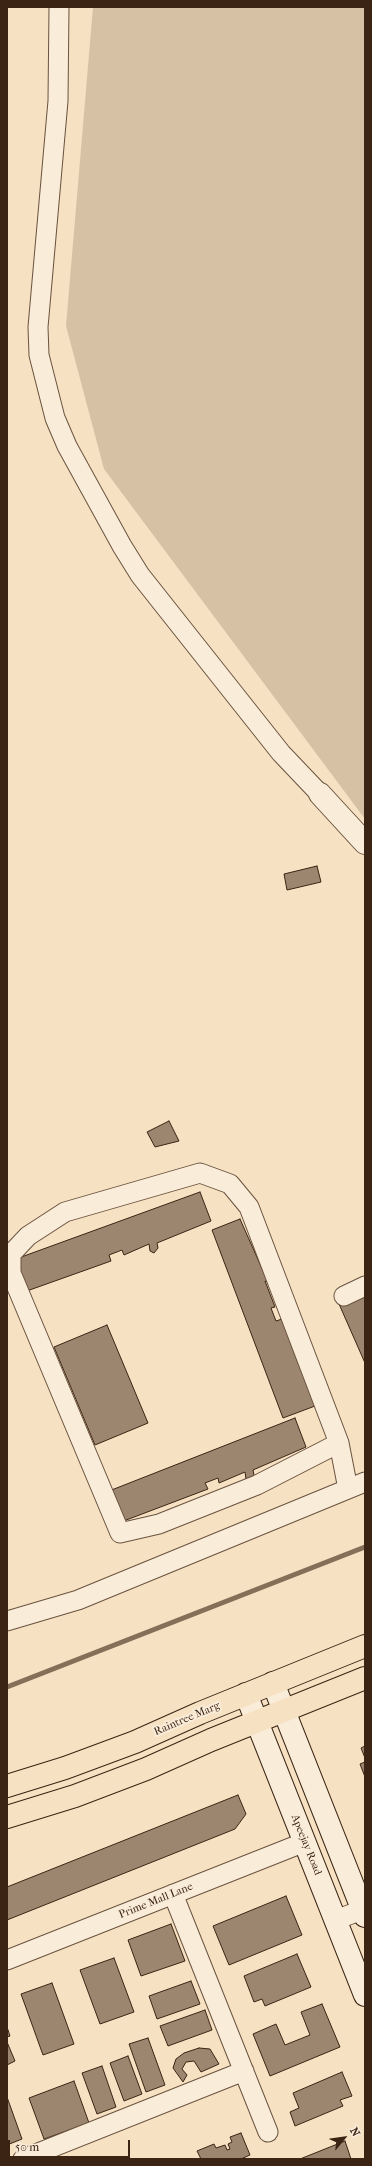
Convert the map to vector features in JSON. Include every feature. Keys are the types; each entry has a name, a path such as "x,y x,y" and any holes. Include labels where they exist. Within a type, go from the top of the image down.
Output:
{"main road":[{"path":"320,794 365,843"},
{"name":"Raintree Marg","path":"7,1786 65,1768 135,1742 246,1694 365,1646"},
{"path":"7,1817 75,1796 146,1769 284,1710 365,1678"},
{"path":"273,1683 364,1911"},
{"name":"Apeejay Road","path":"246,1694 365,1995"}],"street":[{"path":"59,7 58,101 38,327 39,355 46,388 55,418 67,446 122,546 140,575 281,753 320,794"},
{"path":"7,1621 78,1600 356,1485 249,1207 230,1184 200,1173 65,1212 28,1236 11,1254 11,1273 120,1532 159,1524 257,1484 339,1443"},
{"path":"344,1296 365,1286"},
{"name":"Prime Mall Lane","path":"7,1960 305,1842"},
{"path":"173,1894 268,2132"},
{"path":"336,1920 364,1911"},
{"path":"23,2159 244,2071"}],"shaded area":[{"path":"93,7 365,7 365,819 104,469 66,326"}],"building":[{"path":"317,866 321,882 287,890 284,874"},
{"path":"169,1121 179,1141 155,1147 147,1132"},
{"path":"200,1192 211,1221 157,1243 158,1248 154,1253 150,1251 149,1244 124,1255 122,1250 109,1255 111,1261 24,1292 13,1260"},
{"path":"240,1219 264,1273 268,1272 268,1282 265,1281 275,1307 271,1308 276,1321 282,1319 315,1406 283,1418 212,1230"},
{"path":"365,1292 365,1363 339,1304"},
{"path":"107,1325 148,1423 95,1445 54,1347"},
{"path":"295,1418 306,1447 253,1470 254,1475 249,1480 246,1479 245,1472 219,1483 218,1478 205,1483 208,1489 121,1522 109,1491"},
{"path":"365,1746 365,1758 361,1748"},
{"path":"365,1762 365,1777 360,1764"},
{"path":"238,1795 246,1814 235,1829 7,1920 7,1887"},
{"path":"286,1896 302,1935 229,1965 213,1926"},
{"path":"171,1924 185,1961 141,1976 128,1940"},
{"path":"297,1954 311,1987 265,2006 262,1999 254,2002 244,1976"},
{"path":"114,1958 134,2012 100,2024 80,1970"},
{"path":"191,1981 200,2004 157,2019 149,1996"},
{"path":"52,1983 74,2044 43,2055 21,1994"},
{"path":"322,2004 340,2047 270,2076 253,2034 276,2024 285,2045 310,2035 301,2012"},
{"path":"205,2010 212,2030 168,2046 160,2026"},
{"path":"7,2027 10,2036 7,2037"},
{"path":"148,2038 165,2085 146,2092 129,2044"},
{"path":"7,2042 15,2061 7,2065"},
{"path":"199,2048 210,2049 219,2064 201,2072 194,2061 186,2062 182,2069 187,2075 183,2082 173,2068 176,2059 184,2053"},
{"path":"128,2056 142,2094 124,2101 110,2063"},
{"path":"102,2066 116,2107 97,2114 82,2073"},
{"path":"342,2072 352,2096 340,2100 343,2106 295,2126 290,2112 299,2108 293,2093"},
{"path":"74,2081 89,2123 44,2139 29,2098"},
{"path":"7,2097 22,2139 7,2145"},
{"path":"241,2133 250,2155 241,2159 201,2159 197,2151 214,2144 216,2148 225,2145 227,2150 230,2149 228,2144 232,2142 230,2137"},
{"path":"345,2141 351,2159 300,2159"}],"waterway":[{"path":"7,1687 365,1547"}]}
